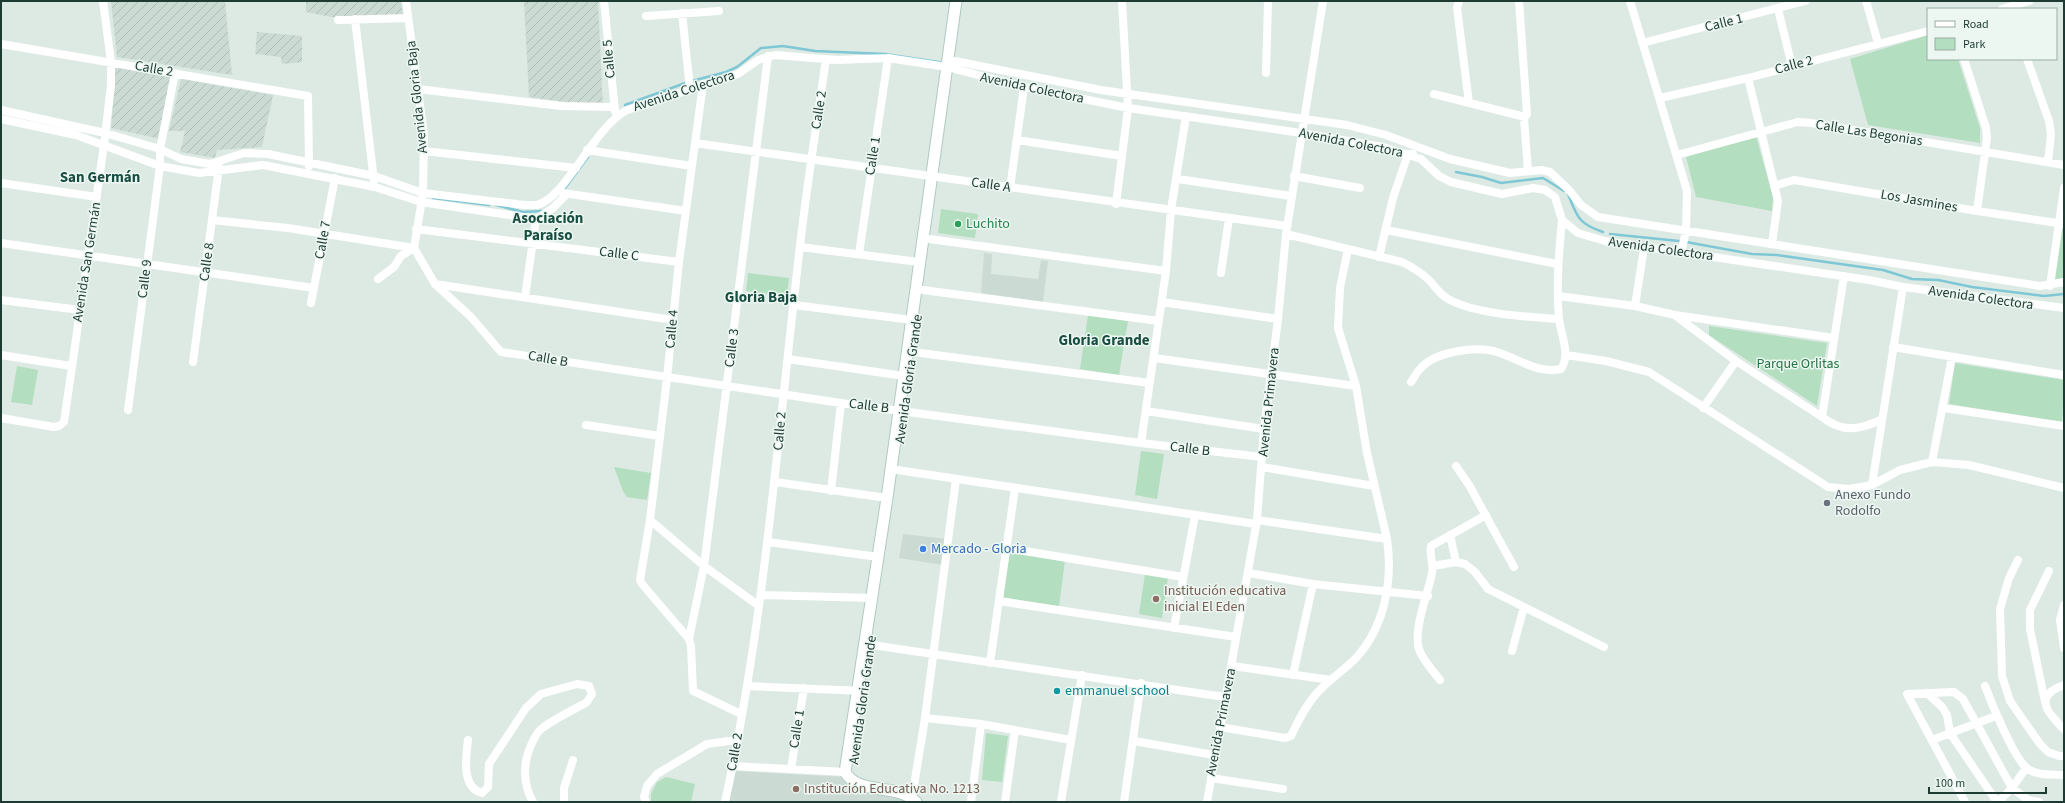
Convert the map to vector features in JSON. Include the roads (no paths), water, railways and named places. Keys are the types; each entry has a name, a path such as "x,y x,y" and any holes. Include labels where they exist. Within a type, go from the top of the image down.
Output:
{"street":[{"name":"Avenida San Germán","path":"1,418 54,427 60,426 64,422 71,366 97,197 111,85 111,62 104,1"},
{"name":"Avenida Gloria Baja","path":"406,1 418,89 424,151 423,193 414,248"},
{"name":"Calle 5","path":"604,1 613,107 617,115"},
{"name":"Avenida Gloria Grande","path":"952,66 956,1"},
{"name":"Avenida Gloria Grande","path":"902,410 904,376 912,320 929,239 936,177 952,66 964,1"},
{"path":"1116,204 1128,108 1122,1"},
{"path":"1266,73 1268,1"},
{"name":"Avenida Primavera","path":"1207,802 1214,756 1249,573 1262,467 1264,429 1272,375 1286,230 1323,1"},
{"path":"1458,1 1457,8 1470,103"},
{"path":"1520,1 1527,114 1524,118 1528,171"},
{"path":"1630,1 1687,191 1686,231 1681,253"},
{"name":"Calle 1","path":"1642,43 1805,1"},
{"path":"1866,1 1878,43"},
{"path":"2012,8 2028,1"},
{"path":"1778,9 1792,66"},
{"path":"646,16 719,11"},
{"path":"682,13 690,89"},
{"path":"338,20 408,18"},
{"path":"355,19 375,187"},
{"name":"Calle 2","path":"1660,98 1748,78 1927,31"},
{"name":"Calle 2","path":"1,44 308,96 308,161"},
{"name":"Avenida Colectora","path":"617,115 627,110 703,84 738,74 758,60 775,54 826,60 888,58 952,66 1101,90 1347,125 1386,135 1450,159 1510,173 1528,171 1550,172 1569,190 1581,205 1598,217 1924,269 2040,286 2050,286"},
{"name":"Calle 3","path":"741,714 693,691 689,639 704,566 768,56"},
{"name":"Calle 1","path":"859,254 888,58"},
{"name":"Calle 2","path":"725,802 747,686 761,595 775,482 800,247 826,60"},
{"path":"1964,60 1986,128 1987,152 1977,211"},
{"path":"2027,60 2049,121 2051,134 2048,162"},
{"name":"Avenida Colectora","path":"952,66 1024,87 1128,108 1301,133 1383,147 1421,159 1439,176 1451,182 1502,194 1533,188 1545,190 1554,197 1562,220 1578,233 1605,242 1844,276 1903,287 2064,308"},
{"name":"Calle 9","path":"128,410 160,166 160,149 175,73"},
{"path":"1748,78 1778,201 1778,211 1772,244"},
{"name":"Calle 4","path":"689,639 640,580 650,520 679,262 703,84"},
{"path":"1010,188 1024,87"},
{"path":"418,89 561,106 613,107"},
{"path":"1434,94 1524,118"},
{"path":"1,110 105,133 160,149 181,159 219,167"},
{"path":"219,167 230,156 244,153 268,154 308,161 374,176 423,193 525,206 538,205 556,192 576,168 587,150 617,115"},
{"path":"1141,443 1166,271 1171,210 1178,179 1186,116"},
{"path":"1,119 76,135 160,166 199,173 219,167 263,165 309,172 375,187 421,202 536,219 553,208 567,194"},
{"name":"Calle Las Begonias","path":"1677,155 1798,122 2064,165"},
{"path":"1017,140 1122,156"},
{"name":"Calle A","path":"695,143 1116,204 1229,218 1286,230 1348,249 1402,262 1415,268 1444,296 1454,302 1470,307 1519,316 1559,319"},
{"path":"587,150 692,166"},
{"path":"424,151 576,168"},
{"path":"1379,257 1393,198 1408,154 1430,151"},
{"path":"308,161 309,172"},
{"name":"Calle 8","path":"193,362 219,167"},
{"path":"1294,176 1360,188"},
{"name":"Avenida Gloria Grande","path":"854,782 845,772 861,690 902,410 913,352 919,262 936,177"},
{"name":"Calle 7","path":"311,303 334,178"},
{"path":"1178,179 1291,196"},
{"name":"Los Jasmines","path":"1774,186 1794,180 1977,211 2062,223"},
{"path":"1,183 97,197"},
{"path":"2064,188 2062,223 2050,286 2064,282"},
{"path":"556,192 686,211"},
{"path":"1221,273 1229,218"},
{"path":"526,297 536,219"},
{"path":"212,220 288,228 414,248"},
{"path":"1412,382 1420,368 1431,361 1451,352 1470,350 1498,352 1530,366 1554,371 1561,370 1566,355 1559,319 1557,264 1562,220"},
{"name":"Calle C","path":"416,229 679,262"},
{"path":"1386,230 1557,264"},
{"path":"929,239 1166,271"},
{"path":"1,243 88,255 205,274 314,288"},
{"path":"800,247 919,262"},
{"path":"378,279 394,267 401,256 414,248"},
{"path":"414,248 435,284 672,320"},
{"path":"1635,306 1644,248"},
{"path":"1220,727 1285,738 1292,736 1315,695 1365,647 1379,621 1388,592 1389,553 1387,539 1362,432 1356,386 1338,328 1340,288 1348,249"},
{"path":"1822,417 1844,276"},
{"name":"Calle B","path":"435,284 471,317 501,352 841,403 1141,443 1262,457"},
{"path":"1872,485 1903,287"},
{"path":"918,289 1159,320"},
{"path":"1558,296 1635,306 1675,315 1834,338"},
{"path":"1,300 80,310"},
{"path":"1162,302 1278,319"},
{"path":"794,305 912,320"},
{"path":"1675,315 1736,362 1841,428 1851,429 1868,426 1881,420"},
{"path":"1893,348 2064,374"},
{"path":"913,352 1150,384"},
{"path":"1566,355 1606,361 1649,372 1828,487 1849,489 1872,485 1900,470 1932,462 1969,465 2064,488"},
{"path":"1,356 71,366"},
{"path":"1932,462 1944,408 1952,357"},
{"path":"1154,358 1356,386"},
{"path":"788,359 904,376"},
{"path":"1703,408 1736,362"},
{"path":"831,491 841,403"},
{"path":"1944,408 2064,426"},
{"path":"1146,411 1264,429"},
{"path":"586,425 660,436"},
{"path":"1456,466 1470,485 1514,567"},
{"path":"1262,467 1374,486"},
{"path":"894,470 1195,515 1387,539"},
{"name":"Avenida Gloria Grande","path":"868,645 872,598 878,557 887,498 894,470"},
{"path":"854,782 866,786 902,793 914,800 956,479"},
{"path":"775,482 887,498"},
{"path":"990,663 1015,488"},
{"path":"1174,628 1195,515"},
{"path":"1440,680 1420,650 1417,639 1418,626 1428,596 1433,566 1430,551 1431,546 1486,516"},
{"path":"650,520 704,566 759,606"},
{"path":"1450,535 1456,562"},
{"path":"768,542 878,557"},
{"path":"1006,548 1183,577"},
{"path":"2018,560 2009,578 2000,609 2002,676 2010,701 2040,744 2048,752 2058,756 2064,756"},
{"path":"1433,566 1456,562 1465,564 1474,572 1488,589 1604,647"},
{"path":"2049,570 2030,610 2030,628 2046,710 2064,729"},
{"path":"1249,573 1313,584 1428,596"},
{"path":"1293,675 1313,584"},
{"path":"761,595 872,598"},
{"path":"999,601 1236,637"},
{"path":"2064,606 2060,620 2064,648"},
{"path":"1512,651 1524,607"},
{"path":"868,645 1141,683 1225,697"},
{"path":"1232,666 1331,680"},
{"path":"1062,802 1082,675"},
{"path":"1124,802 1134,742 1141,683"},
{"path":"468,740 466,766 469,783 474,791 482,793 488,787 489,764 526,708 541,694 578,684 589,686 592,694 587,702 538,731 530,748 526,762 525,776 527,792 533,802"},
{"path":"2045,702 2048,694 2064,685"},
{"path":"747,686 861,690"},
{"path":"1985,686 1996,716 2026,768 2036,773 2064,775"},
{"name":"Calle 1","path":"791,769 804,688"},
{"name":"Avenida Gloria Grande","path":"854,782 852,770 861,690"},
{"path":"1965,802 1908,694 1954,692 1962,699 2012,788 2028,800 2039,802"},
{"path":"1927,693 1942,706 1947,715 1950,733 1997,802 2012,788 2026,768"},
{"path":"1932,740 1996,716"},
{"path":"925,718 981,724 1071,740"},
{"path":"971,802 981,724"},
{"path":"1005,802 1015,730"},
{"path":"646,802 644,797 647,786 657,774 707,744 737,740"},
{"path":"1134,742 1214,756"},
{"path":"564,802 564,788 573,760"},
{"path":"733,766 845,772"},
{"path":"1210,778 1283,789"}],"waterway":[{"path":"625,105 688,82 726,72 737,67 761,48 783,46 815,51 885,54 945,63"},
{"path":"563,191 588,157"},
{"path":"1456,172 1482,177 1501,183 1543,178 1564,191"},
{"path":"1568,194 1576,214 1583,222 1588,226 1603,232"},
{"path":"433,198 489,205"},
{"path":"496,205 523,212 542,211"},
{"path":"1610,234 1679,241"},
{"path":"1686,242 1752,254 1777,255 1883,270 1912,279 1938,280 1972,287 2044,296 2064,294"}],"place":[{"name":"Luchito","path":"958,224"},
{"name":"Anexo Fundo Rodolfo","path":"1827,503"},
{"name":"Mercado - Gloria","path":"923,549"},
{"name":"Institución educativa inicial El Eden","path":"1156,599"},
{"name":"emmanuel school","path":"1057,691"},
{"name":"Institución Educativa No. 1213","path":"796,789"}],"district":[{"name":"San Germán","path":"100,177"},
{"name":"Asociación Paraíso","path":"548,226"},
{"name":"Gloria Baja","path":"761,297"},
{"name":"Gloria Grande","path":"1104,340"}],"park label":[{"name":"Parque Orlitas","path":"1798,364"}]}
